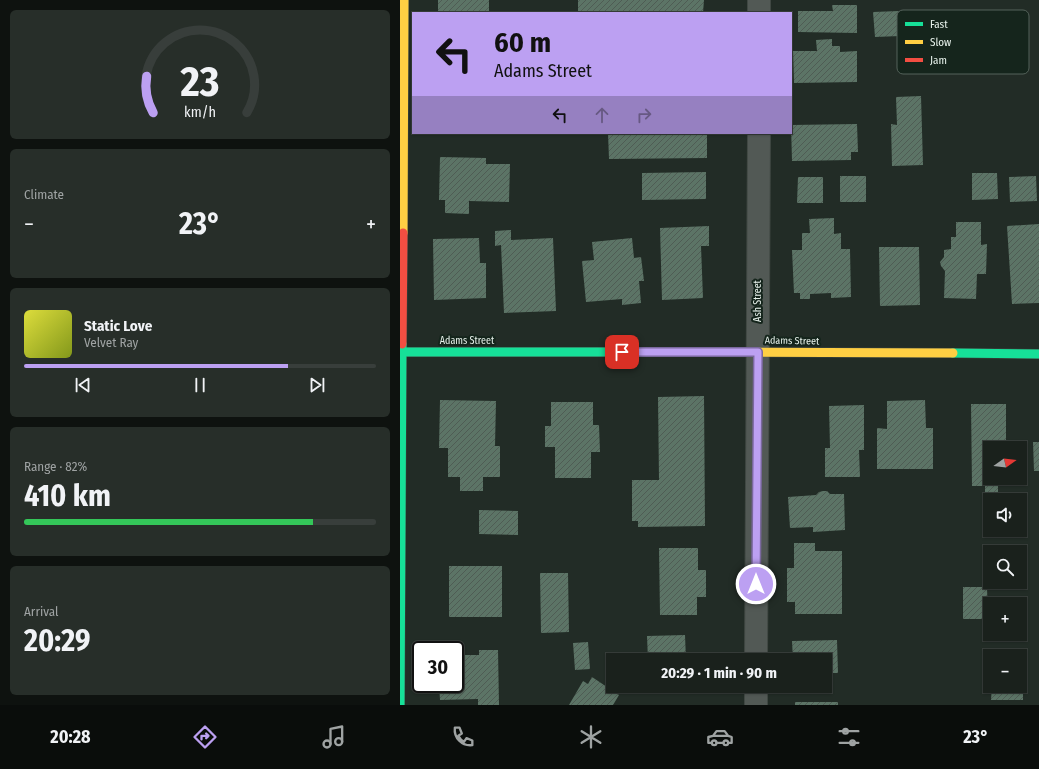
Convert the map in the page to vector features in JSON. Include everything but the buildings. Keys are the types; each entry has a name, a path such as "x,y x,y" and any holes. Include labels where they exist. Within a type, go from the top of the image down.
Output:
{"street":[{"path":"400,705 404,0"},
{"path":"759,0 759,12"},
{"name":"Ash Street","path":"756,653 759,134"},
{"name":"Adams Street","path":"401,352 1039,354"},
{"path":"756,693 756,705"}],"traffic: fast":[{"path":"400,705 402,344"},
{"path":"400,352 702,352"},
{"path":"953,353 1039,354"}],"traffic: slow":[{"path":"403,233 404,0"},
{"path":"702,352 953,353"}],"traffic: jam":[{"path":"402,344 403,233"}],"route":[{"path":"622,352 758,352 756,584"}]}
